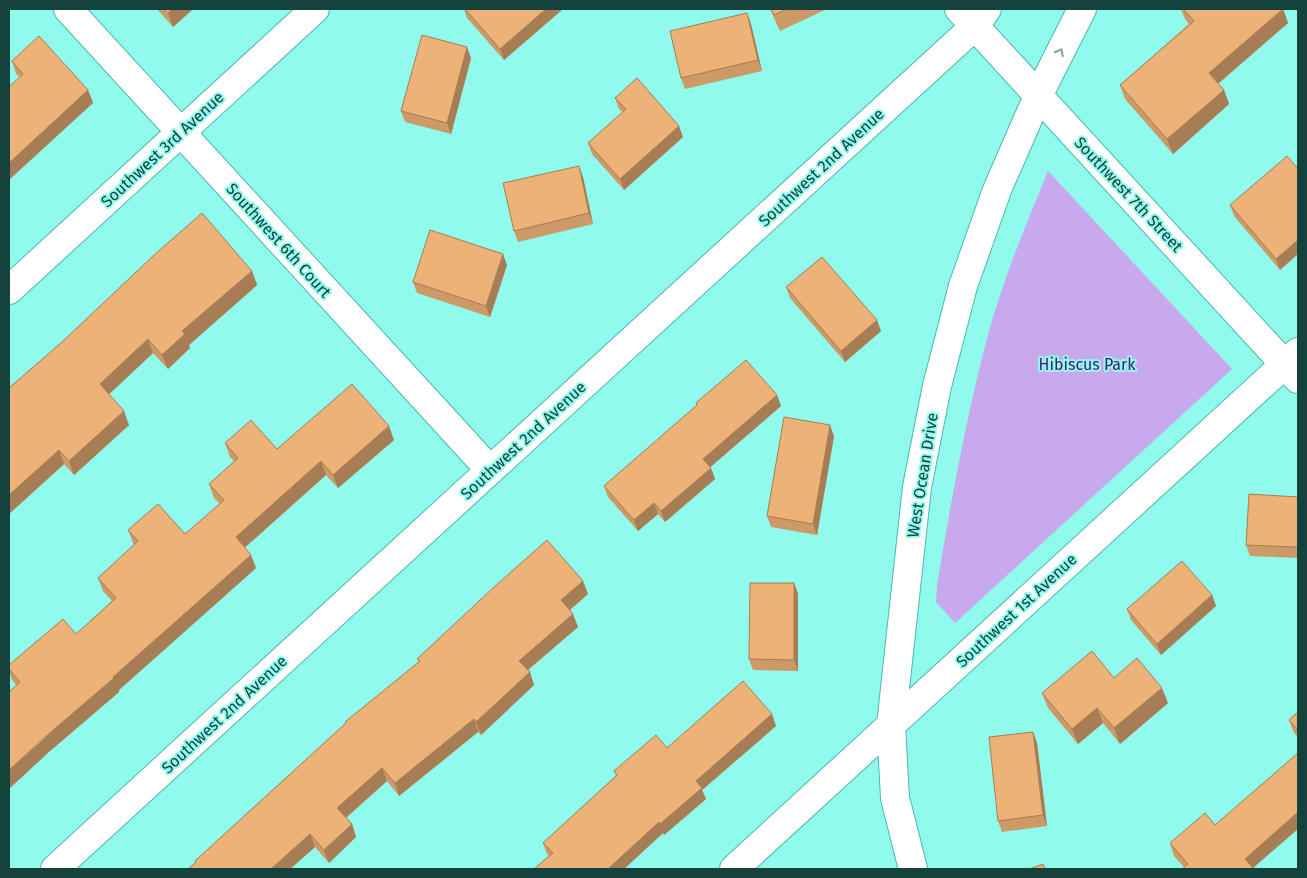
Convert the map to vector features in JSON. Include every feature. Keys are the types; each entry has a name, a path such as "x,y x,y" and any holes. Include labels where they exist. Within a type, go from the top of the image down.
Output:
{"street":[{"name":"Southwest 6th Court","path":"68,9 490,470"},
{"name":"Southwest 3rd Avenue","path":"9,290 315,9"},
{"path":"1038,96 1082,9"},
{"name":"Southwest 7th Street","path":"974,14 1038,96 1294,365"},
{"name":"Southwest 2nd Avenue","path":"55,869 490,470 974,14"},
{"name":"West Ocean Drive","path":"912,869 895,798 891,725 917,486 937,386 963,286 997,190 1038,96"},
{"name":"Southwest 1st Avenue","path":"734,869 891,725 1294,365"}],"green space":[{"name":"Hibiscus Park","path":"1048,171 1232,369 955,623 936,602 937,585 953,491 980,366 994,314 1015,252"}],"building":[{"path":"164,9 172,9 168,13"},
{"path":"465,9 546,9 500,49"},
{"path":"771,9 787,9 774,15"},
{"path":"1183,9 1283,9 1209,73 1224,90 1167,139 1120,85 1194,21"},
{"path":"747,13 758,60 681,78 670,31"},
{"path":"422,35 467,47 447,123 401,111"},
{"path":"39,36 88,90 9,163 9,87 23,74 12,61"},
{"path":"637,78 679,126 620,179 588,143 626,109 615,98"},
{"path":"1287,156 1298,169 1298,240 1276,259 1230,205"},
{"path":"579,166 589,213 514,231 503,183"},
{"path":"202,213 252,271 182,331 185,334 162,355 148,339 100,384 124,411 69,461 59,450 9,495 9,388 62,342 153,256"},
{"path":"430,230 503,254 486,306 413,282"},
{"path":"822,257 877,320 841,351 786,287"},
{"path":"746,360 777,395 703,459 711,468 661,511 654,503 634,520 604,486"},
{"path":"352,384 389,426 333,475 321,461 236,537 251,555 9,770 9,692 20,682 9,669 9,665 63,619 76,634 116,598 98,578 138,541 128,530 158,504 185,534 224,500 209,484 238,458 225,443 251,420 277,449"},
{"path":"784,417 830,425 813,524 767,516"},
{"path":"1249,494 1298,497 1298,547 1246,545"},
{"path":"547,540 583,581 561,600 573,614 519,661 530,672 476,722 474,719 395,783 382,768 337,808 352,824 324,850 310,834 271,869 188,869 345,722 420,661 417,659"},
{"path":"1182,561 1212,595 1157,644 1127,609"},
{"path":"750,583 794,583 794,660 749,659"},
{"path":"1092,651 1114,678 1137,658 1162,688 1114,728 1097,708 1072,729 1042,693"},
{"path":"743,681 772,714 696,781 702,788 660,824 659,822 608,869 534,869 553,853 543,843 617,775 614,771 656,735 667,748"},
{"path":"1298,712 1298,730 1289,720"},
{"path":"1033,732 1043,815 998,821 989,737"},
{"path":"1298,753 1298,812 1245,859 1254,869 1182,869 1188,864 1170,843 1205,813 1215,825"},
{"path":"1043,864 1045,869 1029,869"}]}
